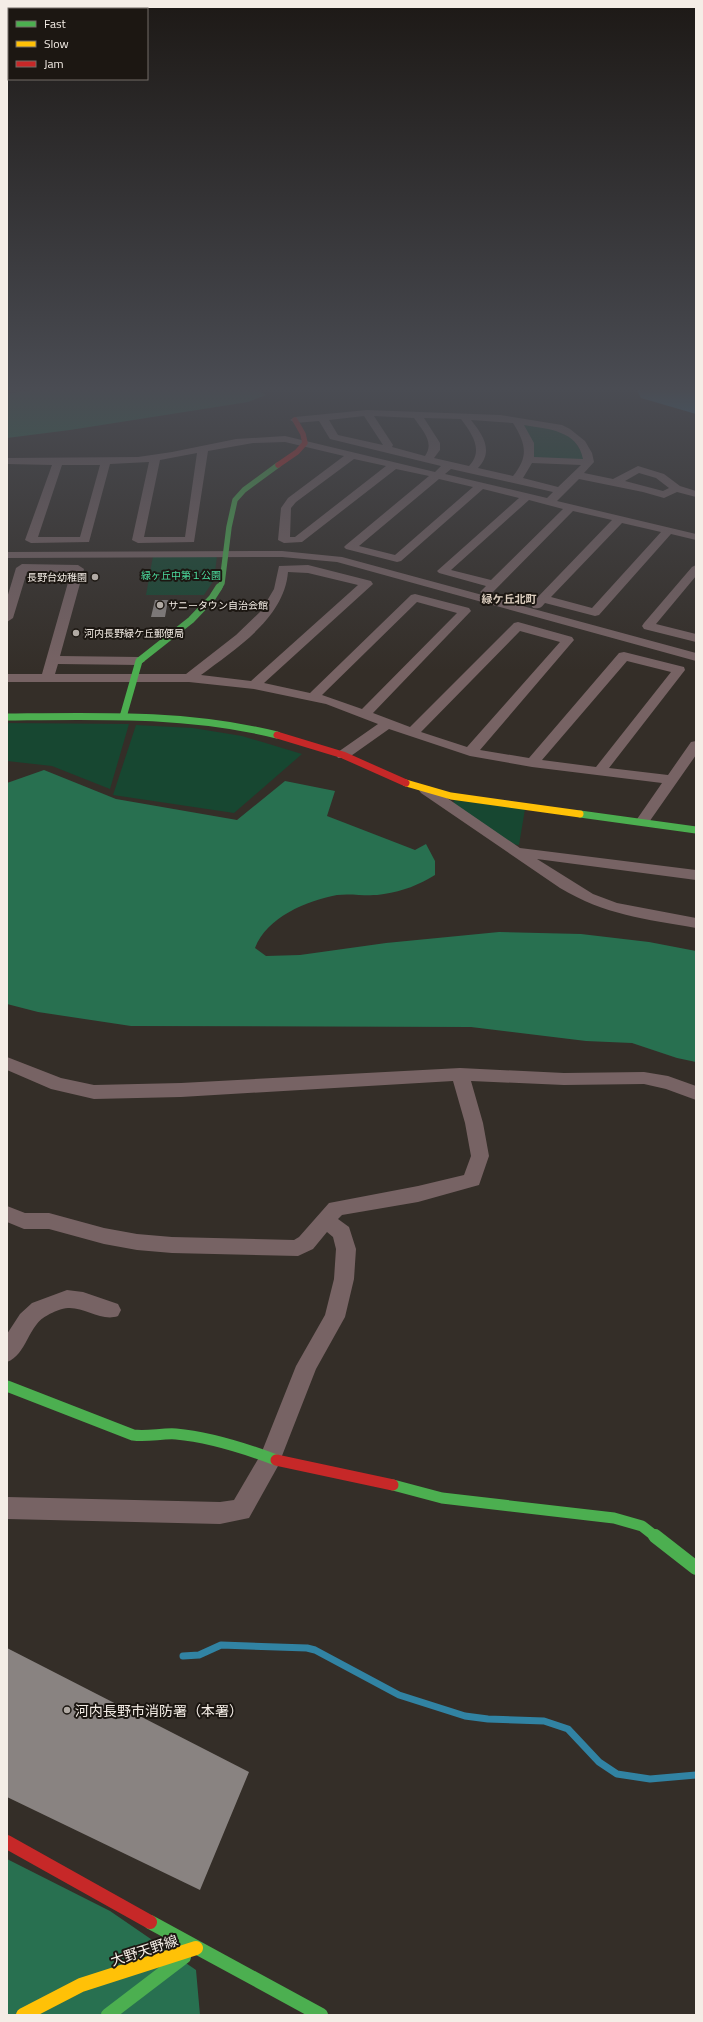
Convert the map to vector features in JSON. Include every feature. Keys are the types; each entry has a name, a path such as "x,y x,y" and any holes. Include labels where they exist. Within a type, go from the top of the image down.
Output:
{"street":[{"path":"51,482 31,540 85,540"},
{"path":"48,677 100,482"},
{"path":"134,555 150,482"},
{"path":"138,540 190,540 198,482"},
{"path":"123,717 132,678 139,661 191,620 212,598 222,583 229,527 235,500 244,490 255,482"},
{"path":"189,678 256,624 271,608 280,590 283,568 282,554 286,508 292,500 316,482"},
{"path":"284,540 298,540 372,482"},
{"path":"397,559 350,547 428,482"},
{"path":"466,482 696,538"},
{"path":"525,482 560,491"},
{"path":"549,502 569,482"},
{"path":"617,482 664,495 676,488"},
{"path":"668,482 676,488 696,494"},
{"path":"254,685 480,486"},
{"path":"493,584 444,571 526,497"},
{"path":"365,714 465,611 481,598 493,584 571,507"},
{"path":"412,733 518,626 619,519"},
{"path":"543,598 595,612 668,531"},
{"path":"7,555 282,554 338,559 635,640 695,654"},
{"path":"7,618 22,568 78,569"},
{"path":"283,568 308,569 367,584"},
{"path":"532,763 696,569"},
{"path":"313,697 415,598 465,611"},
{"path":"470,752 568,640 518,626"},
{"path":"648,626 696,638"},
{"path":"600,771 679,670 695,654"},
{"path":"624,656 679,670"},
{"path":"52,660 139,661"},
{"path":"7,678 189,678 254,685 330,701 412,733 470,752 532,763 670,780"},
{"path":"7,717 123,717 205,721 273,734 343,755 408,784 426,790 476,800 696,830"},
{"path":"343,755 389,723"},
{"path":"642,822 696,745"},
{"path":"426,790 480,825 565,885 587,898 614,908 696,923"},
{"path":"515,851 696,875"},
{"path":"7,1063 57,1084 94,1092 181,1090 460,1074 564,1080 644,1078 668,1083 696,1093"},
{"path":"7,1214 24,1221 49,1221 104,1236 137,1242 172,1245 286,1249 298,1248 306,1243 336,1208 418,1194 472,1180 480,1156 474,1123 460,1074"},
{"path":"7,1508 220,1514 241,1510 270,1459 307,1366 335,1317 344,1279 346,1249 342,1233 326,1220"},
{"path":"7,1353 27,1320 39,1309 67,1299 83,1301 111,1310"},
{"path":"7,1386 133,1436 145,1437 175,1434 199,1438 247,1449 270,1459 352,1475 442,1498 614,1518 642,1526 696,1568"},
{"path":"7,1842 196,1948 322,2015"},
{"name":"大野天野線","path":"23,2015 81,1985 196,1948"},
{"name":"大野天野線","path":"108,2015 196,1948"}],"green space":[{"name":"緑ヶ丘中第１公園","path":"153,556 217,556 214,580 204,595 146,595"},
{"path":"7,723 129,724 110,789 52,766 7,761"},
{"path":"136,725 193,728 242,736 302,754 234,813 113,795"},
{"path":"44,770 116,799 237,820 285,781 335,791 327,816 415,850 426,844 435,861 435,875 417,885 398,891 378,895 337,895 313,901 301,906 278,919 261,937 255,948 266,956 300,955 386,943 499,932 581,934 649,942 696,951 696,1062 677,1058 632,1043 586,1041 471,1027 131,1026 38,1012 7,1004 7,783"},
{"path":"454,800 525,809 519,845 510,844 453,806"},
{"path":"7,1859 110,1911 196,1970 200,2015 7,2015"}],"building":[{"name":"サニータウン自治会館","path":"155,600 168,600 165,617 151,617"},
{"name":"河内長野市消防署（本署）","path":"7,1648 249,1772 200,1890 7,1797"}],"waterway":[{"path":"183,1656 199,1655 221,1645 307,1648 315,1650 399,1695 465,1716 488,1719 544,1721 568,1729 599,1762 617,1774 650,1779 696,1775"}],"traffic: fast":[{"path":"123,717 139,661 191,620 212,598 222,583 229,527 235,500 244,490 254,482"},
{"path":"7,717 108,716 178,718 245,727 277,735"},
{"path":"580,814 696,830"},
{"path":"7,1386 133,1435 145,1437 175,1434 199,1438 247,1449 276,1460"},
{"path":"393,1485 442,1498 614,1518 642,1526 696,1568"},
{"path":"150,1922 321,2015"},
{"path":"108,2015 184,1957"}],"traffic: slow":[{"path":"406,783 451,796 580,814"},
{"path":"23,2015 81,1985 196,1948"}],"traffic: jam":[{"path":"277,735 343,755 406,783"},
{"path":"276,1460 352,1475 393,1485"},
{"path":"7,1842 150,1922"}],"place":[{"name":"長野台幼稚園","path":"95,577"},
{"name":"サニータウン自治会館","path":"160,605"},
{"name":"河内長野緑ケ丘郵便局","path":"76,633"},
{"name":"河内長野市消防署（本署）","path":"67,1710"}],"district":[{"name":"緑ケ丘北町","path":"509,599"}]}
